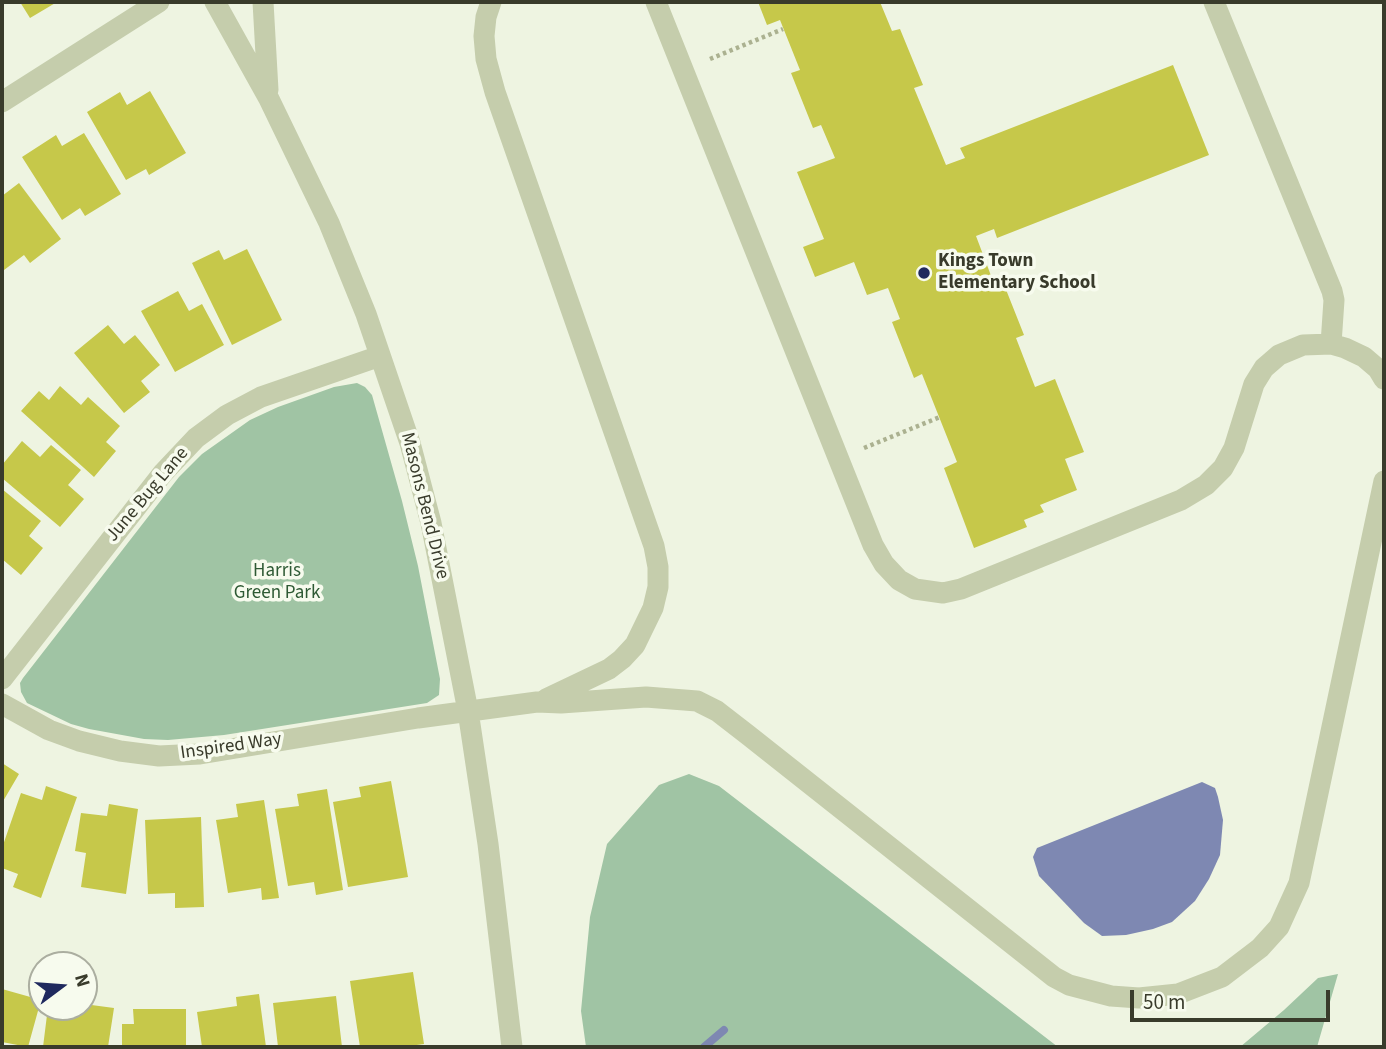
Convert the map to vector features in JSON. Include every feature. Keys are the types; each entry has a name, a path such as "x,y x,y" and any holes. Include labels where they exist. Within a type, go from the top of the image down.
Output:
{"street":[{"path":"2,102 159,2"},
{"name":"Masons Bend Drive","path":"215,2 269,99 329,223 410,443 431,523 468,711 488,845 512,1047"},
{"path":"263,2 269,99"},
{"path":"491,2 484,36 486,59 495,92 654,546 658,567 658,587 653,608 635,645 609,669 537,702"},
{"path":"656,2 873,545 898,580 915,589 943,593 961,589 1181,500 1206,485 1223,468 1234,448 1254,384 1264,368 1279,355 1303,345 1331,344 1364,357 1378,369 1384,379"},
{"path":"1214,2 1332,291 1334,300 1331,344"},
{"name":"June Bug Lane","path":"2,680 163,473 196,438 228,415 261,397 380,356"},
{"path":"537,702 561,703 646,696 697,701 717,711 748,734 1054,977 1069,985 1111,996 1139,998 1178,993 1222,977 1260,948 1279,927 1299,883 1384,481"},
{"name":"Inspired Way","path":"2,704 49,730 79,741 120,751 159,756 200,754 537,702"}],"path":[{"path":"710,60 783,29"},
{"path":"864,448 940,417"}],"green space":[{"name":"Harris Green Park","path":"357,383 372,395 402,501 440,679 439,695 427,703 224,735 168,740 144,739 89,729 71,724 27,703 21,692 20,683 23,678 179,477 202,454 250,420 278,407 334,387"},
{"path":"689,774 719,786 1058,1047 586,1047 581,1011 590,917 607,844 659,785"},
{"path":"1338,974 1317,1047 1240,1047 1318,978"}],"water":[{"path":"1202,782 1215,788 1218,797 1223,820 1220,855 1195,901 1172,922 1126,935 1102,936 1084,923 1039,876 1033,857 1037,848"}],"building":[{"path":"20,2 57,2 30,18"},
{"name":"Kings Town Elementary School","path":"758,2 880,2 892,31 900,29 923,85 914,88 946,165 965,158 960,148 1173,65 1209,155 997,238 994,229 976,236 993,281 1001,277 1024,335 1016,338 1035,387 1055,379 1084,452 1065,459 1077,490 1040,505 1044,512 1024,520 1027,527 974,548 944,468 957,462 922,374 914,378 892,322 900,319 888,288 867,295 854,262 815,277 803,247 824,239 797,172 835,158 821,125 813,128 791,73 800,70 780,20 767,25"},
{"path":"150,91 186,153 149,175 146,169 126,180 87,112 120,92 127,105"},
{"path":"84,133 121,194 85,216 80,208 62,220 22,157 56,135 62,146"},
{"path":"19,183 61,239 30,263 24,255 4,270 2,196"},
{"path":"247,249 282,320 232,345 192,263 219,250 224,260"},
{"path":"178,291 189,311 202,304 224,345 175,372 141,311"},
{"path":"108,325 124,344 135,335 160,365 141,381 150,392 124,413 74,353"},
{"path":"60,386 81,405 88,397 120,426 106,442 116,451 94,477 21,411 39,391 49,400"},
{"path":"22,441 40,457 51,445 81,470 68,485 84,499 60,527 2,478 2,465"},
{"path":"2,489 41,521 29,536 43,548 21,575 2,559"},
{"path":"2,763 19,774 2,803"},
{"path":"391,781 408,877 348,887 333,802 361,797 359,787"},
{"path":"46,786 77,797 41,898 13,887 18,874 2,868 2,848 21,793 42,800"},
{"path":"327,789 343,890 316,895 314,882 288,886 275,809 299,806 297,794"},
{"path":"264,800 279,898 262,900 261,888 228,893 216,820 238,817 236,804"},
{"path":"109,804 138,809 126,894 81,887 86,853 75,851 81,813 107,816"},
{"path":"201,817 204,907 175,908 175,893 148,894 145,820"},
{"path":"413,972 424,1044 360,1047 350,981"},
{"path":"2,989 28,996 28,1021 35,1021 28,1047 2,1042"},
{"path":"259,994 266,1047 202,1047 197,1012 237,1006 236,997"},
{"path":"336,996 342,1047 278,1047 273,1003"},
{"path":"98,1006 114,1008 108,1047 43,1047 46,1021 98,1021"},
{"path":"133,1009 186,1009 186,1047 122,1047 122,1024 134,1024"}],"waterway":[{"path":"704,1047 724,1030"}],"place":[{"name":"Kings Town Elementary School","path":"924,273"}]}
